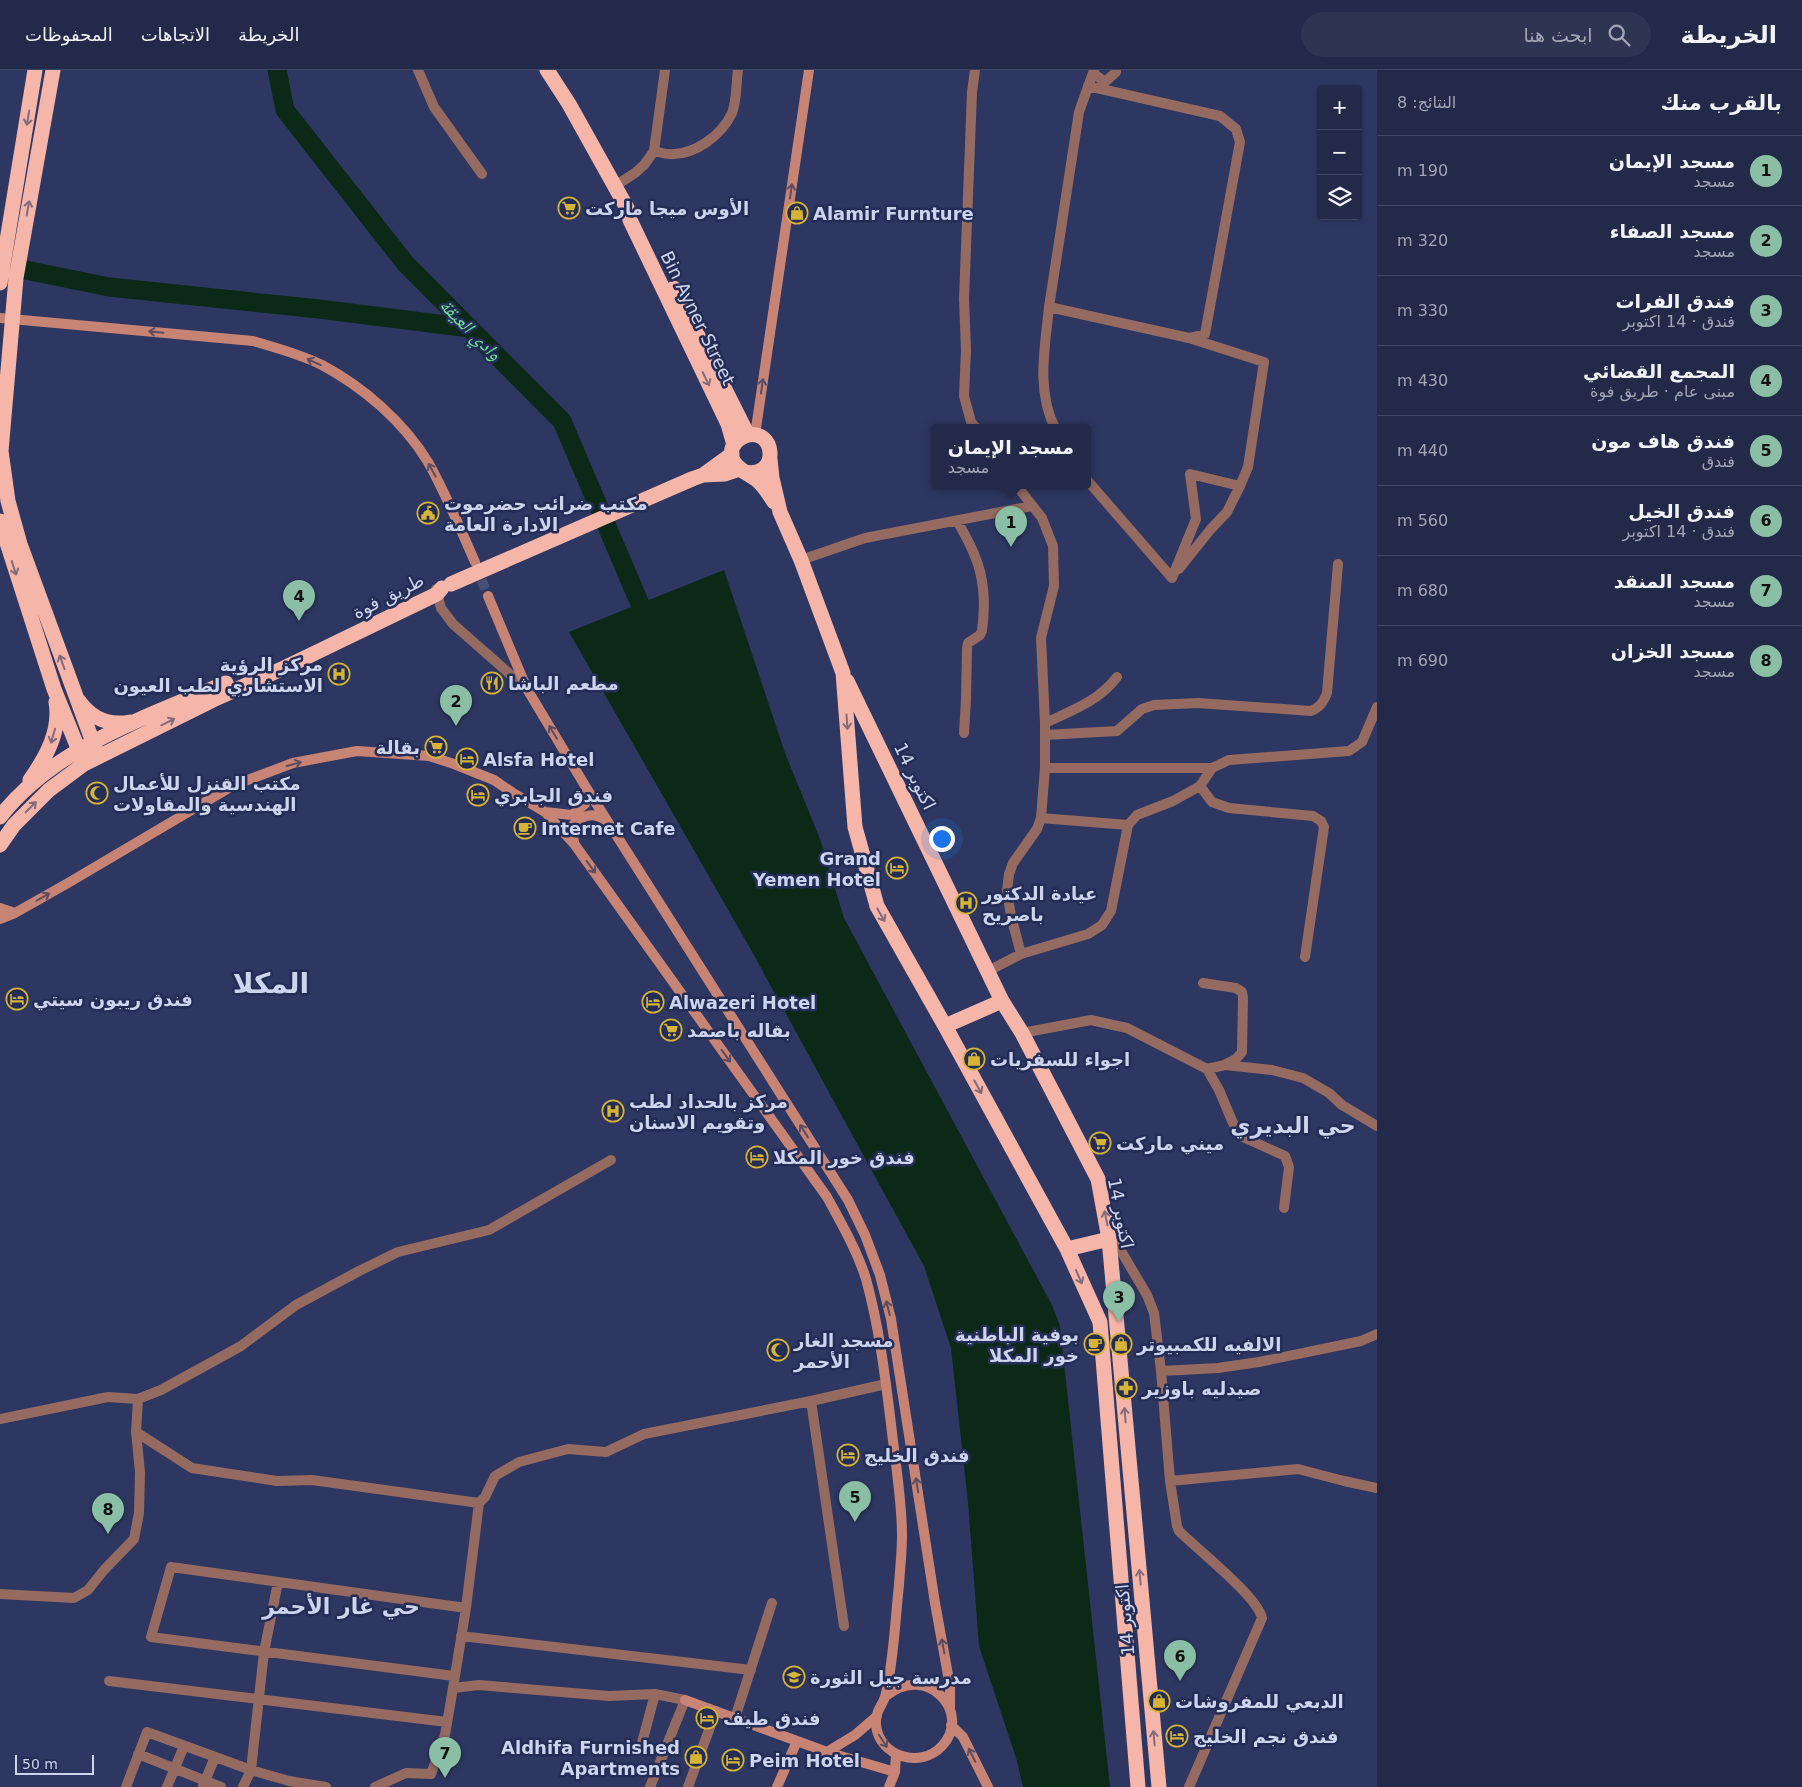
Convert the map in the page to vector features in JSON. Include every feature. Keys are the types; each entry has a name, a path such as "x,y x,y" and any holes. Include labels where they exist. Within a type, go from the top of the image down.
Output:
{"highway":[{"path":"13,254 35,70"},
{"path":"53,70 6,280 1,451 8,501 20,544 72,691 88,753"},
{"name":"Bin Ayner Street","path":"547,70 569,104 627,208 630,220 728,424 733,449"},
{"name":"Bin Ayner Street","path":"627,208 638,216 724,389 752,435"},
{"path":"780,512 772,478 771,452 766,441 752,435 737,440 733,449 734,464 766,489 780,512 801,560 843,673 855,826 877,906 1067,1249 1100,1322 1138,1787"},
{"path":"441,588 697,477 733,449"},
{"path":"697,477 742,471 757,472 763,469 770,459"},
{"path":"0,521 54,689 58,714 53,738 44,761 24,790"},
{"name":"طريق فوة","path":"0,817 24,790 139,721 441,588"},
{"name":"طريق فوة","path":"0,845 14,825 88,753 441,588"},
{"name":"14 اكتوبر","path":"843,673 1002,1001 1022,1033 1098,1179 1110,1239 1159,1787"},
{"path":"54,689 88,753"},
{"path":"72,691 80,703 96,718 117,724 139,721"},
{"path":"945,1026 1002,1001"},
{"path":"1067,1249 1110,1239"}],"main road":[{"path":"752,435 809,70"},
{"path":"6,318 253,342 288,351 321,365 352,383 380,406 405,431 426,460 444,492 475,562"},
{"path":"488,596 527,690 587,789 848,1200 865,1235 880,1275 891,1319 935,1603 950,1686 951,1725 948,1736 942,1746 934,1753 923,1758 912,1759 896,1754 881,1740 878,1733 876,1716"},
{"path":"0,919 15,913 234,785 293,763 357,751 430,756 494,780 512,794 545,812 575,845 827,1197 849,1238 865,1278 877,1330 886,1384 901,1512 902,1537 886,1696"},
{"path":"545,812 572,815 585,804 587,789"},
{"path":"575,845 570,829 574,822 588,815 596,815 609,823"},
{"path":"0,908 15,913"},
{"path":"827,1752 855,1735 876,1716 886,1696 903,1686 923,1685 940,1694 950,1711"},
{"path":"685,1700 827,1752 895,1772"},
{"path":"951,1725 963,1737 988,1787"},
{"path":"777,1787 797,1741"},
{"path":"889,1787 895,1772 896,1754"}],"street":[{"path":"418,70 434,107 482,174"},
{"path":"615,186 635,174 654,151 665,70"},
{"path":"654,151 669,154 686,152 708,141 724,126 732,112 738,70"},
{"path":"973,424 964,396 966,350 964,299 972,92 975,70"},
{"path":"1054,424 1049,416 1045,398 1043,374 1049,307 1080,112 1093,71 1104,82 1116,70"},
{"path":"1088,86 1220,116 1236,129 1240,142 1205,334 1189,338"},
{"path":"1049,307 1189,338 1264,362 1248,467 1240,486 1227,512 1210,530 1172,578"},
{"path":"1172,578 1196,519 1190,474 1240,486"},
{"path":"1091,485 1172,578"},
{"path":"1020,489 1042,518 1053,546 1054,586 1041,638 1045,768 1040,818 1037,829 1013,863 1009,874 1007,891 1011,916 1021,954"},
{"path":"801,560 865,538 1032,506"},
{"path":"957,521 975,553 980,567 984,590 982,631 980,635 968,643 967,649 964,733"},
{"path":"1045,735 1117,731 1142,709 1154,705 1198,703 1310,711 1319,708 1327,693 1338,564"},
{"path":"441,588 441,608 453,624 527,690"},
{"path":"1045,723 1096,698 1110,687 1117,677"},
{"path":"1045,768 1212,768 1229,760 1349,751 1362,742 1377,707"},
{"path":"988,971 1021,954 1088,934 1102,925 1111,911 1128,825 1137,815 1173,801 1200,786 1212,768"},
{"path":"1200,786 1212,802 1229,808 1313,816 1321,822 1324,827 1305,957"},
{"path":"1040,818 1128,825"},
{"path":"1203,983 1236,988 1242,992 1244,998 1242,1052 1236,1059 1225,1065 1207,1069"},
{"path":"1022,1033 1085,1021 1099,1021 1127,1028 1207,1069 1219,1090 1233,1123 1243,1137 1285,1156 1289,1167 1284,1208"},
{"path":"1225,1065 1272,1070 1303,1078 1329,1093 1342,1105 1377,1126"},
{"path":"0,1419 108,1397 138,1399 161,1390 241,1346 296,1305 359,1270 398,1252 489,1230 611,1160"},
{"path":"1110,1239 1121,1251 1147,1295 1154,1313 1170,1481 1177,1526 1248,1596 1260,1611 1262,1618 1189,1787"},
{"path":"1161,1371 1218,1368 1259,1362 1361,1341 1377,1334"},
{"path":"375,1787 406,1773 431,1774 447,1722 466,1608 480,1503 495,1476 519,1462 568,1449 606,1452 644,1434 886,1384"},
{"path":"0,1594 74,1598 88,1590 104,1570 134,1539 139,1513 140,1472 136,1432 138,1399"},
{"path":"811,1401 844,1626"},
{"path":"136,1432 192,1468 277,1481 312,1480 480,1503"},
{"path":"1170,1481 1298,1469 1377,1488"},
{"path":"454,1676 151,1637 172,1567 466,1608"},
{"path":"243,1787 251,1770 264,1652 278,1582"},
{"path":"736,1718 772,1603"},
{"path":"461,1636 751,1670"},
{"path":"109,1680 447,1722"},
{"path":"453,1688 479,1685 609,1696 655,1694 685,1700 650,1787"},
{"path":"640,1750 655,1694"},
{"path":"688,1787 716,1711"},
{"path":"126,1787 147,1732 287,1784 326,1787"},
{"path":"167,1787 184,1746"},
{"path":"138,1754 176,1769 204,1784 221,1787"},
{"path":"204,1784 215,1757"}],"shaded area":[{"path":"724,570 785,753 820,839 844,918 1052,1305 1060,1326 1110,1787 1023,1787 1017,1761 979,1646 968,1502 951,1348 924,1266 750,948 569,632"}],"waterway":[{"name":"وادي العيقة","path":"277,70 285,110 405,263 562,421 640,604"},
{"path":"1,265 109,287 319,309 470,328"}],"tunnel":[{"path":"476,566 488,596"}],"place":[{"name":"الأوس ميجا ماركت","path":"569,208"},
{"name":"Alamir Furnture","path":"797,213"},
{"name":"مكتب ضرائب حضرموت الادارة العامة","path":"428,513"},
{"name":"مسجد الإيمان","path":"1011,547"},
{"name":"المجمع القضائي","path":"299,621"},
{"name":"مركز الرؤية الاستشاري لطب العيون","path":"339,674"},
{"name":"مطعم الباشا","path":"492,683"},
{"name":"مسجد الصفاء","path":"456,726"},
{"name":"بقالة","path":"436,747"},
{"name":"Alsfa Hotel","path":"467,759"},
{"name":"مكتب القنزل للأعمال الهندسية والمقاولات","path":"97,793"},
{"name":"فندق الجابري","path":"478,795"},
{"name":"Internet Cafe","path":"525,828"},
{"name":"Grand Yemen Hotel","path":"897,868"},
{"name":"عيادة الدكتور باصريح","path":"966,903"},
{"name":"فندق ريبون سيتي","path":"17,999"},
{"name":"Alwazeri Hotel","path":"653,1002"},
{"name":"بقاله باصمد","path":"671,1030"},
{"name":"اجواء للسفريات","path":"974,1059"},
{"name":"مركز بالحداد لطب وتقويم الاسنان","path":"613,1111"},
{"name":"ميني ماركت","path":"1100,1143"},
{"name":"فندق خور المكلا","path":"757,1157"},
{"name":"فندق الفرات","path":"1119,1322"},
{"name":"بوفية الباطنية خور المكلا","path":"1095,1344"},
{"name":"الالفيه للكمبيوتر","path":"1121,1344"},
{"name":"مسجد الغار الأحمر","path":"778,1350"},
{"name":"صيدليه باوزير","path":"1126,1388"},
{"name":"فندق الخليج","path":"848,1455"},
{"name":"فندق هاف مون","path":"855,1522"},
{"name":"مسجد الخزان","path":"108,1534"},
{"name":"مدرسة جيل الثورة","path":"794,1677"},
{"name":"فندق الخيل","path":"1180,1681"},
{"name":"الدبعي للمفروشات","path":"1159,1701"},
{"name":"فندق طيف","path":"707,1718"},
{"name":"فندق نجم الخليج","path":"1177,1736"},
{"name":"Aldhifa Furnished Apartments","path":"696,1757"},
{"name":"Peim Hotel","path":"733,1760"},
{"name":"مسجد المنقد","path":"445,1778"}],"district":[{"name":"المكلا","path":"271,983"},
{"name":"حي البديري","path":"1293,1125"},
{"name":"حي غار الأحمر","path":"341,1606"}]}
